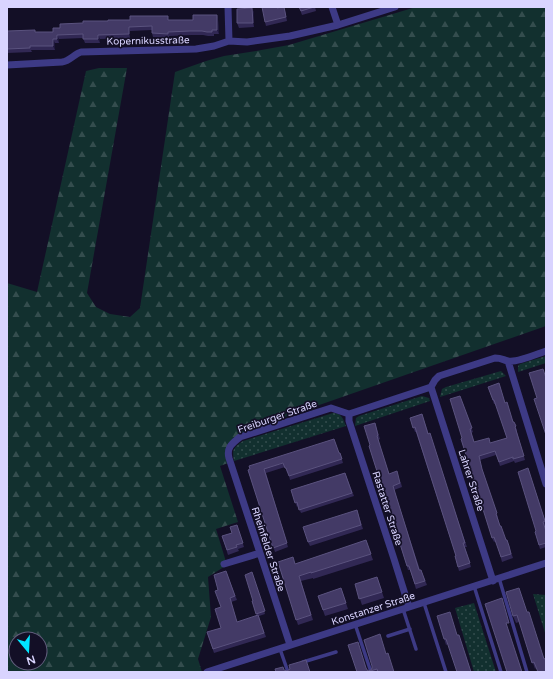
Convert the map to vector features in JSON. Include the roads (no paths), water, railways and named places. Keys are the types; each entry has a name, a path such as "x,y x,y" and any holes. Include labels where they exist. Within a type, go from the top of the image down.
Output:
{"street":[{"path":"228,7 230,41"},
{"path":"332,7 338,25"},
{"name":"Kopernikusstraße","path":"7,64 62,62 67,61 74,55 81,52 196,49 214,46 230,41 247,42 290,36 338,25 395,7"},
{"path":"349,414 431,387 434,380 438,376 495,358 501,358 508,361 518,360 546,351"},
{"path":"508,361 546,484"},
{"name":"Lahrer Straße","path":"431,387 496,580"},
{"name":"Freiburger Straße","path":"229,458 227,453 231,444 240,437 332,408 349,414"},
{"name":"Rastatter Straße","path":"349,414 349,421 394,558 406,608"},
{"name":"Rheinfelder Straße","path":"229,458 290,645"},
{"path":"224,564 260,553"},
{"name":"Konstanzer Straße","path":"207,672 546,563"}],"lane":[{"path":"496,580 527,672"},
{"path":"474,586 501,672"},
{"path":"424,603 446,672"},
{"path":"406,608 416,649"},
{"path":"356,624 371,672"},
{"path":"388,636 410,629"},
{"path":"280,649 288,672"},
{"path":"300,662 336,652"},
{"path":"286,666 293,664"}]}
